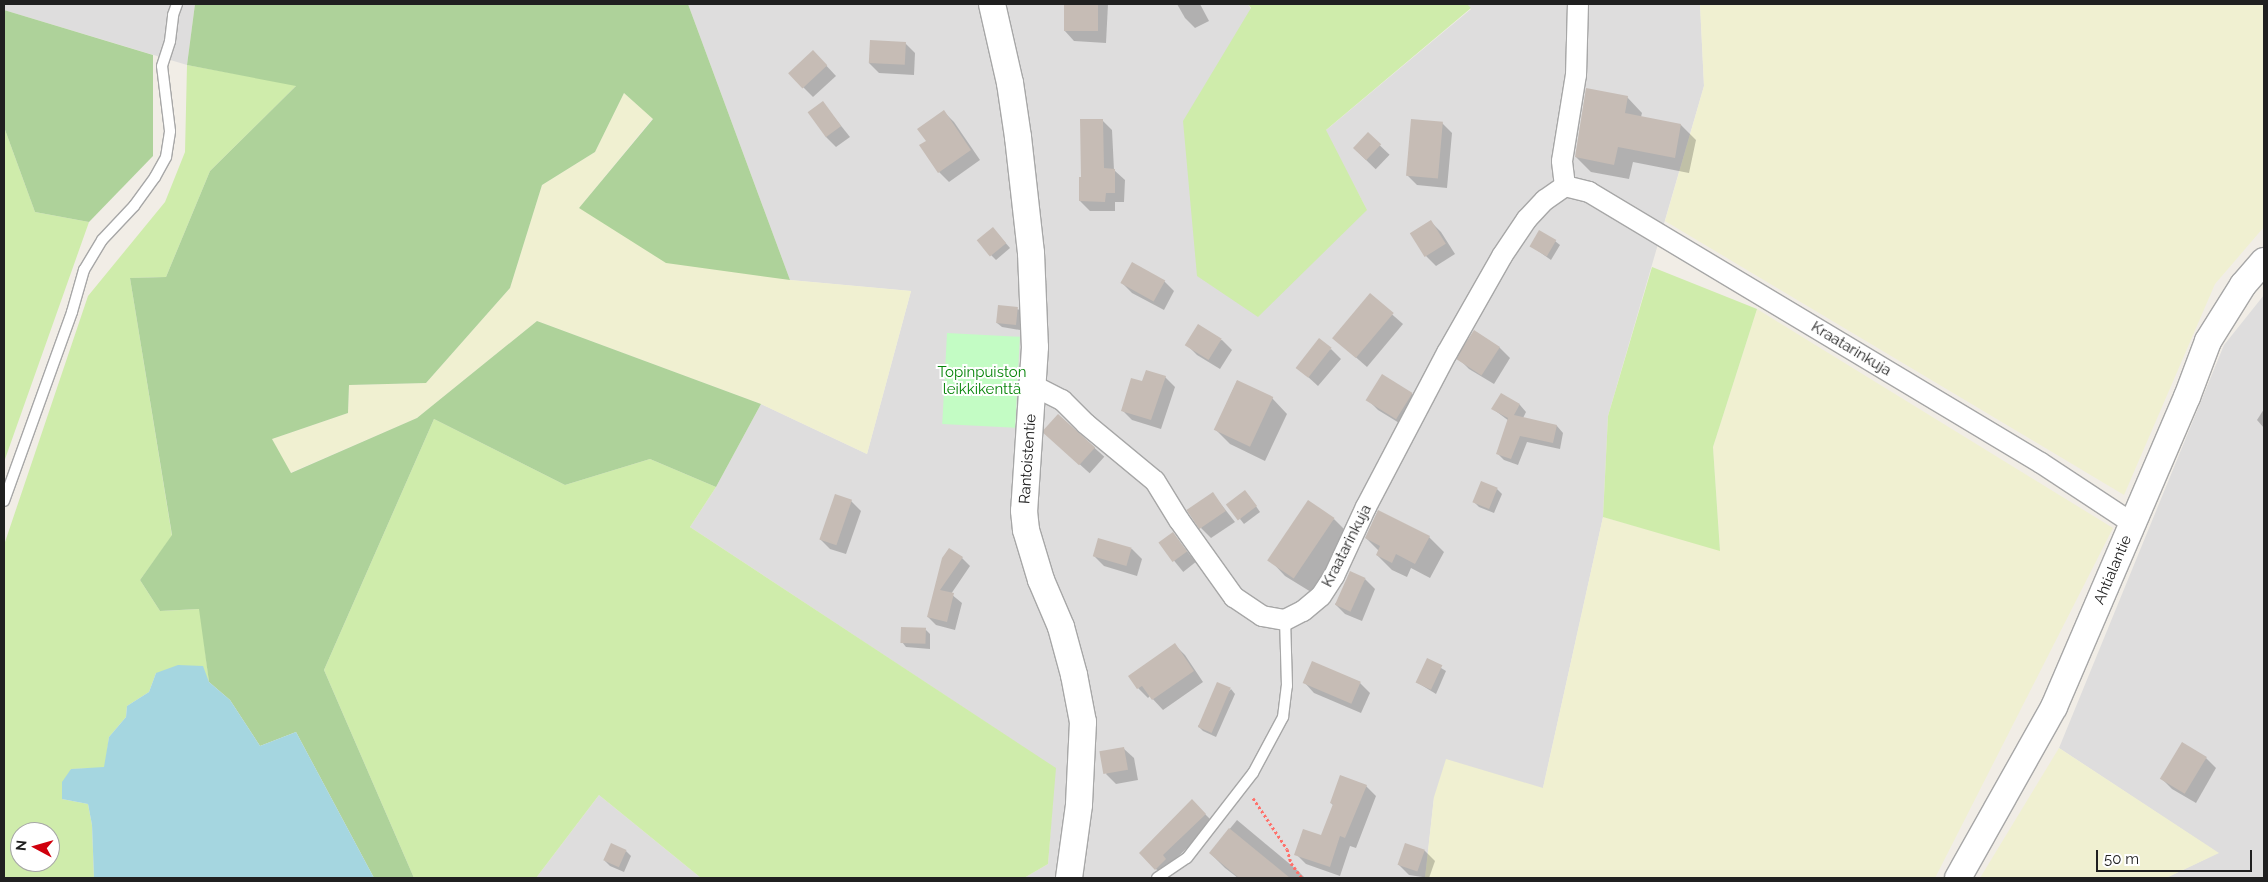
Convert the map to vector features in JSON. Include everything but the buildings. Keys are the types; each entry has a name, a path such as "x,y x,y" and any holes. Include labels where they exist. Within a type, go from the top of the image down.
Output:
{"street":[{"name":"Rantoistentie","path":"992,4 1010,83 1031,253 1035,347 1024,512 1026,530 1041,580 1061,627 1074,675 1083,722 1079,805 1069,878"},
{"path":"1565,186 1562,161 1576,75 1578,4"},
{"name":"Kraatarinkuja","path":"1285,620 1303,611 1321,596 1334,576 1366,506 1447,353 1502,256 1527,219 1545,200 1565,186 1589,192 2041,463 2132,523"},
{"name":"Ahtialantie","path":"1958,878 2054,707 2187,397 2208,341 2243,286 2264,262"},
{"path":"1032,386 1062,400 1086,424 1155,481 1179,520 1234,597 1262,616 1285,620"}],"lane":[{"path":"4,501 72,312 84,270 102,240 134,206 166,157 170,131 162,66 177,4"},
{"path":"1157,878 1187,858 1253,773 1283,718 1287,686 1285,620"}],"path":[{"path":"1244,785 1287,849 1290,863 1302,878"}],"shaded area":[{"path":"4,4 195,4 187,65 4,10"},
{"path":"688,4 1248,4 1367,210 1325,131 1471,9 1467,4 1700,4 1704,86 1608,416 1603,517 1543,788 1434,797 1425,878 1024,878 1048,864 1055,768 690,527 716,487 761,404 867,454 911,291 790,280"},
{"path":"2264,295 2264,878 2166,878 2218,853 2059,748 2224,345"},
{"path":"599,795 701,878 536,878"}],"green space":[{"path":"195,4 688,4 790,280 666,263 579,208 653,119 624,93 595,152 542,185 510,288 426,383 349,385 348,413 272,439 291,473 417,418 537,321 761,404 716,487 650,459 565,485 434,419 324,670 414,878 374,878 296,732 260,746 230,700 209,682 199,609 160,611 140,580 172,535 130,278 166,277 210,171 296,86 187,65"},
{"path":"1248,4 1467,4 1471,8 1326,130 1367,210 1258,317 1197,276 1183,121 1251,8"},
{"path":"1700,4 2264,4 2264,227 2215,284 2124,495 1665,221 1704,86"},
{"path":"4,10 153,55 153,156 89,222 35,212 4,127"},
{"path":"187,65 297,85 210,171 166,277 130,278 172,536 140,580 160,611 200,609 209,682 156,673 149,692 127,706 126,717 109,737 105,768 71,769 62,799 88,804 92,825 94,878 4,878 4,545 88,296 165,202 185,152"},
{"path":"624,93 653,118 579,208 790,280 911,291 867,454 761,404 537,321 417,418 290,473 272,439 348,413 349,385 426,383 510,288 542,185 595,152"},
{"path":"4,127 35,212 89,222 4,462"},
{"path":"1652,267 1757,309 1713,447 1720,551 1603,517 1608,416"},
{"path":"1757,309 2113,528 1935,878 1425,878 1434,797 1446,759 1543,788 1603,517 1720,550 1713,447"},
{"name":"Topinpuiston leikkikenttä","path":"947,333 1020,337 1015,428 942,424"},
{"path":"434,419 565,485 650,459 716,487 690,527 1056,768 1048,864 1024,878 701,878 599,795 536,878 414,878 324,670"},
{"path":"2059,748 2219,853 2166,878 1980,878"}],"water":[{"path":"178,665 203,666 209,682 230,700 260,746 296,732 374,878 94,878 92,825 88,804 62,799 62,782 71,769 104,767 109,737 126,717 127,706 149,692 156,673"}]}
